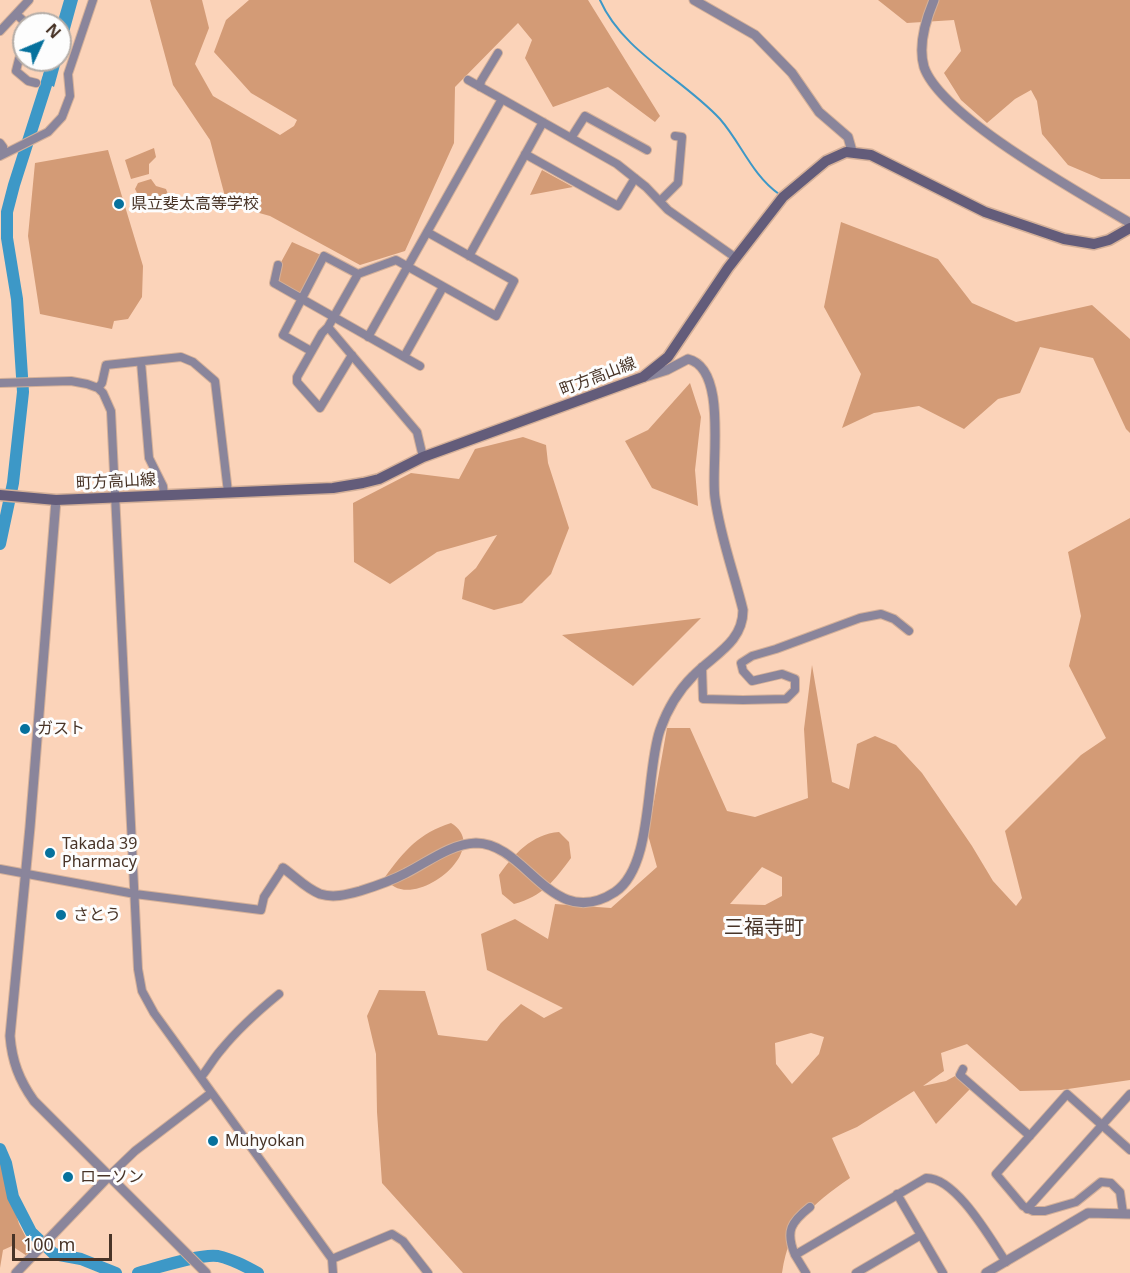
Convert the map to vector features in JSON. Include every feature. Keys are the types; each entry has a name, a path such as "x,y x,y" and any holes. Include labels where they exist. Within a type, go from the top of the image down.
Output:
{"main road":[{"path":"852,151 871,155 986,212 1064,239 1094,244 1109,240 1130,228"},
{"name":"町方高山線","path":"0,495 56,500 333,488 363,483 379,479 423,457 643,377 668,357 708,296 783,197 826,161 852,151"}],"street":[{"path":"18,12 28,0"},
{"path":"2,153 45,135 59,122 67,108 70,96 68,74 93,0"},
{"path":"694,0 755,35 792,73 819,112 848,137 852,151"},
{"path":"934,0 926,25 922,49 924,65 939,90 960,112 1005,146 1130,224"},
{"path":"0,31 12,18"},
{"path":"480,87 481,81 498,53"},
{"path":"17,72 28,81 36,83"},
{"path":"468,80 618,164 668,210 736,258"},
{"path":"368,337 502,99"},
{"path":"571,138 585,116 647,150"},
{"path":"469,256 543,122"},
{"path":"660,201 678,183 682,137 675,136"},
{"path":"0,143 3,147 2,153"},
{"path":"525,154 618,207 635,178"},
{"path":"352,356 320,408 297,382 297,378 358,274 396,260 496,316 514,281 427,232"},
{"path":"311,351 282,335 324,256 358,274"},
{"path":"278,265 274,283 420,366"},
{"path":"404,357 443,288"},
{"path":"328,327 417,432 423,457"},
{"path":"98,388 102,383 106,365 181,357 193,363 215,381 228,492"},
{"path":"0,869 135,894 261,910 264,897 283,868 310,890 325,895 339,896 387,882 454,848 480,843 498,848 558,895 582,901 595,900 608,896 618,889 628,880 638,858 643,839 652,768 662,724 683,687 702,667 733,641 740,630 743,618 715,497 714,399 703,372 692,360 682,361 667,370 643,377"},
{"path":"141,362 149,458 163,486 164,495"},
{"path":"0,383 71,381 98,388 107,400 111,411 138,969 142,991 154,1013 332,1259 333,1273"},
{"path":"56,500 30,827 10,1036 12,1056 24,1087 34,1101 206,1273"},
{"path":"702,667 703,699 786,699 795,690 795,679 782,674 752,681 743,672 741,663 752,656 860,618 881,614 894,619 909,631"},
{"path":"201,1077 237,1031 279,994"},
{"path":"963,1069 960,1075 1030,1136"},
{"path":"18,1273 135,1151 211,1093"},
{"path":"987,1273 1088,1213 1127,1213 1118,1188 1106,1182 1101,1182 1072,1204 1045,1211 1033,1211 1028,1209 996,1174 1067,1094 1130,1150"},
{"path":"1028,1209 1130,1094"},
{"path":"795,1255 923,1179 936,1179 963,1200 1006,1262"},
{"path":"897,1194 943,1273"},
{"path":"806,1273 795,1255 790,1237 794,1220 810,1208"},
{"path":"332,1259 392,1234 403,1241 428,1273"},
{"path":"856,1273 921,1235"}],"shaded area":[{"path":"150,0 202,0 209,28 195,64 213,96 280,135 294,126 297,120 251,93 214,52 226,20 249,0 588,0 660,116 655,122 608,87 553,107 525,58 532,40 518,23 455,87 454,143 405,251 360,265 270,216 227,204 210,140 173,85"},
{"path":"878,0 1130,0 1130,179 1101,179 1068,165 1042,134 1037,101 1031,90 1015,99 987,123 961,100 944,73 961,51 954,20 907,23"},
{"path":"154,148 156,157 149,164 149,174 131,179 125,160"},
{"path":"108,150 143,266 142,297 128,319 114,321 112,329 40,314 28,236 35,163"},
{"path":"542,170 573,187 530,195"},
{"path":"151,179 156,186 166,189 170,200 158,205 156,200 143,205 135,189 138,183"},
{"path":"841,222 938,259 972,303 1016,322 1092,305 1130,339 1130,433 1126,429 1093,358 1040,347 1020,393 998,399 964,429 919,406 874,413 842,428 861,374 824,307"},
{"path":"292,242 321,255 302,292 298,295 277,282 280,264"},
{"path":"690,383 701,417 695,470 698,506 652,488 625,441 648,430"},
{"path":"523,437 546,445 548,463 569,528 551,574 522,603 494,610 462,599 465,578 476,568 497,535 437,552 390,584 354,562 353,503 411,473 459,479 475,449"},
{"path":"1130,518 1130,1080 1061,1090 1020,1091 967,1044 941,1053 944,1071 923,1086 946,1081 955,1076 970,1089 936,1124 914,1091 857,1127 832,1138 850,1178 813,1207 796,1228 790,1241 782,1273 463,1273 382,1183 376,1054 367,1016 379,990 425,991 438,1035 487,1041 501,1023 521,1004 544,1018 563,1008 487,970 481,934 515,919 548,939 555,904 611,908 657,867 648,835 667,728 690,728 727,811 755,817 808,798 804,729 812,665 832,782 849,789 857,744 875,736 896,745 922,773 993,881 1016,906 1022,898 1005,831 1081,755 1106,738 1069,666 1081,616 1068,552","holes":["762,867 782,877 782,896 765,905 730,904","811,1033 824,1037 819,1054 792,1084 776,1064 775,1043"]},
{"path":"701,618 633,686 562,635"},
{"path":"451,823 462,835 463,849 456,863 443,876 427,885 411,890 396,888 385,877 413,844 430,832"},
{"path":"559,832 569,842 571,858 547,887 533,897 514,904 502,894 499,875 510,860 532,841"},
{"path":"0,1160 19,1224 33,1251 27,1256 12,1246 3,1250 0,1268"}],"water":[{"path":"64,0 78,0 72,22 72,12 60,12"},
{"path":"44,72 58,72 54,87 42,80"}],"waterway":[{"path":"600,0 610,18 638,50 705,104 720,119 761,178 779,194"},
{"path":"0,544 13,483 23,392 17,299 7,238 7,212 50,72"},
{"path":"0,1149 6,1163 13,1197 31,1232 54,1254 81,1259 116,1273"},
{"path":"138,1273 210,1256 228,1259 258,1273"}],"place":[{"name":"県立斐太高等学校","path":"119,204"},
{"name":"ガスト","path":"25,729"},
{"name":"Takada 39 Pharmacy","path":"50,853"},
{"name":"さとう","path":"61,915"},
{"name":"Muhyokan","path":"213,1141"},
{"name":"ローソン","path":"68,1177"}],"district":[{"name":"三福寺町","path":"764,928"}]}
